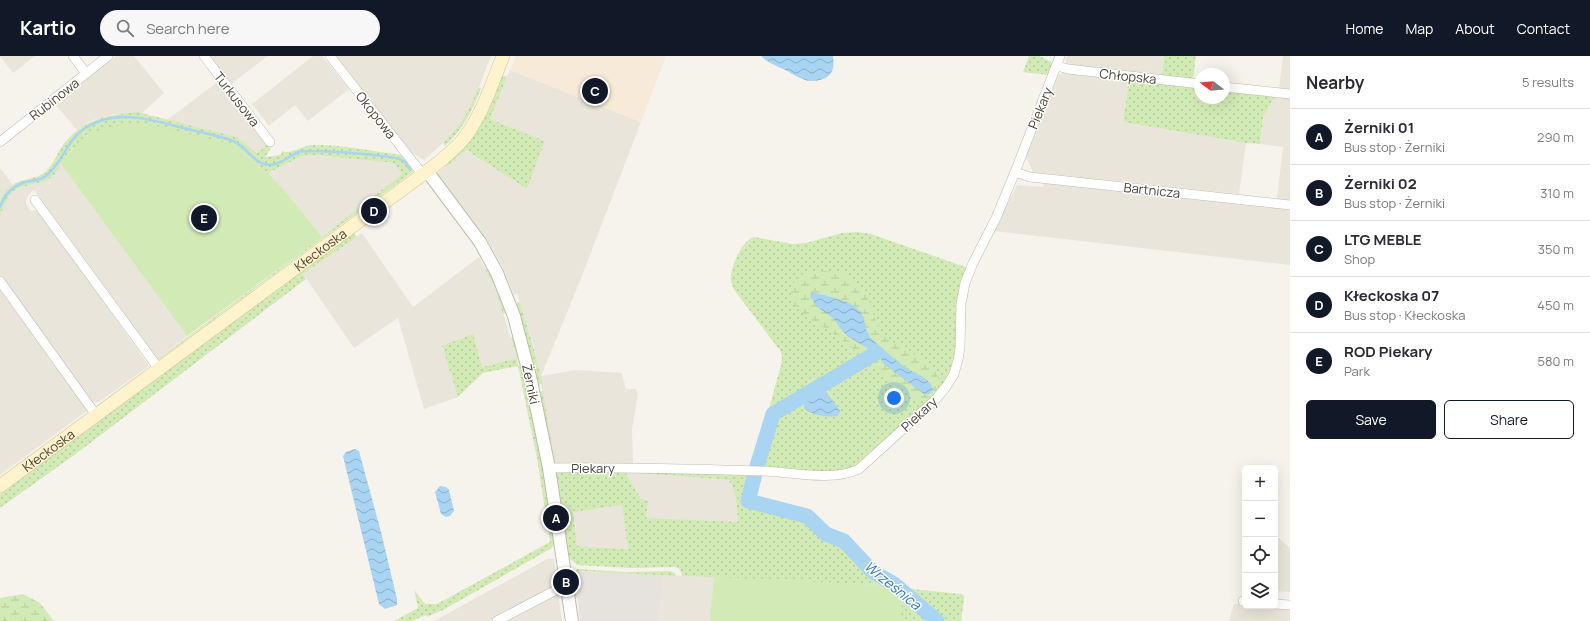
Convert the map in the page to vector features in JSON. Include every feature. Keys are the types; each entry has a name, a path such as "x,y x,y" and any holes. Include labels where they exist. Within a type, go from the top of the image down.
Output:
{"main road":[{"name":"Kłeckoska","path":"0,486 425,173 457,146 468,133 481,110 503,56"}],"street":[{"path":"73,56 86,73"},
{"name":"Rubinowa","path":"0,142 108,56"},
{"name":"Turkusowa","path":"204,56 270,142"},
{"name":"Okopowa","path":"330,56 425,173"},
{"name":"Piekary","path":"549,468 648,468 782,471 811,475 841,474 852,472 859,468 936,400 954,374 960,348 961,304 965,283 973,263 996,218 1060,56"},
{"name":"Chłopska","path":"1057,66 1068,69 1194,83"},
{"path":"1230,87 1290,94"},
{"name":"Bartnicza","path":"1015,172 1030,177 1290,205"},
{"name":"Żerniki","path":"425,173 480,242 497,273 514,316 522,341 549,468 572,621"},
{"path":"35,200 159,369"},
{"path":"0,281 96,415"},
{"path":"497,621 556,590 567,587"},
{"path":"1278,604 1290,605"}],"shaded area":[{"path":"0,56 35,56 13,73"},
{"path":"116,56 134,56 164,93 142,113 114,114 90,121 77,130 55,104"},
{"path":"210,56 268,56 231,84"},
{"path":"313,56 322,56 349,89 308,121 295,105 269,126 252,104"},
{"path":"336,56 491,56 470,110 456,131 424,160 409,151"},
{"path":"516,56 666,56 641,122 510,70"},
{"path":"1067,56 1164,56 1162,75 1068,65 1065,61"},
{"path":"1283,56 1290,56 1290,90 1279,89"},
{"path":"510,70 641,122 580,281 541,376 577,370 622,373 626,389 636,389 638,394 632,429 633,464 555,464 533,343 517,293 514,295 503,268 485,236 437,174 465,150 527,189 545,141 490,119"},
{"path":"1064,73 1129,80 1123,122 1246,143 1239,194 1033,172 1026,156 1058,75"},
{"path":"219,81 268,144 257,153 237,137 167,120"},
{"path":"1275,97 1290,98 1290,201 1277,199 1283,147 1260,144 1263,117"},
{"path":"315,155 394,163 402,174 322,237 268,173 302,156"},
{"path":"61,164 187,336 158,359 34,190 27,196 26,204 30,211 38,210 149,366 99,402 92,402 0,275 0,214 10,194 18,188 46,181 54,175"},
{"path":"0,168 13,185 7,190 0,201"},
{"path":"1044,183 1290,210 1290,265 994,231 1017,185 1043,187"},
{"path":"362,233 413,307 479,257 495,287 517,358 482,367 442,346 458,397 424,409 398,318 354,348 303,274"},
{"path":"0,289 88,410 0,475"},
{"path":"625,472 729,480 737,502 738,523 646,518 641,499"},
{"path":"622,505 628,549 577,546 573,512"},
{"path":"1278,538 1290,548 1290,592 1278,591"},
{"path":"547,559 554,559 558,585 490,621 434,621"},
{"path":"581,571 663,575 659,621 580,621 575,577"},
{"path":"663,575 882,585 900,621 659,621"},
{"path":"558,593 562,621 505,621"},
{"path":"1234,604 1242,605 1242,609 1290,608 1290,621 1229,621"}],"green space":[{"path":"1029,56 1039,56 1054,63 1049,75 1023,72"},
{"path":"1164,56 1196,56 1193,79 1162,75"},
{"path":"502,75 507,77 490,119 545,141 527,189 466,150 446,167 448,163 464,148 477,131"},
{"path":"1129,80 1194,87 1194,104 1230,104 1230,92 1275,97 1263,117 1260,144 1246,143 1123,122"},
{"path":"478,88 481,88 466,120 445,146 443,143 464,118"},
{"path":"137,112 237,137 257,153 268,144 271,148 265,157 281,155 282,151 289,152 311,145 356,148 401,155 414,171 157,361 91,272 78,251 158,359 322,237 402,174 394,163 315,155 302,156 268,173 260,169 234,145 72,148 54,175 46,181 18,188 10,194 0,214 0,202 8,189 18,182 37,176 48,169 61,148 76,131 85,125 104,117"},
{"path":"130,123 156,126 234,145 260,169 268,173 289,196 322,237 187,336 61,164 76,145 90,134 107,128"},
{"path":"858,232 871,234 968,268 957,348 952,372 931,400 860,464 849,470 821,472 753,467 782,357 781,352 733,288 731,277 737,256 745,244 754,237 793,244 806,243 842,233"},
{"path":"353,233 357,237 303,274 306,279 77,453 0,508 0,494"},
{"path":"485,269 490,271 507,312 503,314 495,287"},
{"path":"821,271 839,272 852,279 860,286 866,294 875,319 884,334 894,343 921,358 935,371 938,378 938,387 932,396 923,401 913,397 889,380 869,357 857,352 830,331 811,320 800,311 791,298 791,290 796,277"},
{"path":"520,302 540,374 542,384 538,385 516,305"},
{"path":"473,334 482,367 517,358 518,366 483,373 458,397 442,346"},
{"path":"515,337 520,356 517,358 511,338"},
{"path":"518,366 522,366 544,466 555,541 552,548 443,610 427,617 426,615 412,621 394,621 418,608 414,590 425,604 437,604 550,542 537,458"},
{"path":"543,391 555,464 539,392"},
{"path":"639,471 758,473 751,499 809,515 828,533 845,539 866,563 863,563 871,573 893,586 901,593 902,588 961,594 964,596 964,599 961,621 900,621 902,599 882,585 682,576 680,570 675,567 630,568 577,565 569,558 555,474 558,472 625,472 641,499 648,501 646,518 738,522 735,495 729,480 637,473","holes":["622,505 628,549 577,546 573,512"]},
{"path":"577,569 626,572 670,571 675,573 676,576 581,571 575,577 577,598 574,597 571,576"},
{"path":"714,577 882,585 902,599 900,621 710,621"},
{"path":"23,594 40,603 54,621 0,621 0,598"}],"water":[{"path":"761,56 833,56 834,62 830,75 826,78 817,81 808,81 801,79 766,61"},
{"path":"811,293 820,294 851,304 863,316 870,337 900,363 925,378 933,389 930,394 924,394 885,365 876,353 847,336 834,319 816,306 810,296"},
{"path":"824,392 827,393 840,411 838,416 830,417 820,415 804,408 804,404"},
{"path":"355,449 359,451 397,599 397,605 385,609 379,604 343,456 346,452"},
{"path":"440,486 446,487 449,490 454,511 450,516 446,517 441,514 435,492"}],"waterway":[{"path":"0,207 5,197 15,187 25,182 41,179 52,171 70,143 80,132 92,125 116,117 142,118 232,140 239,144 256,160 269,165 278,163 299,152 319,151 368,154 395,158 402,160 410,169"},
{"name":"Wrześnica","path":"757,466 773,414 876,353"},
{"name":"Wrześnica","path":"755,474 748,501 807,516 826,534 844,541 873,572 894,584 937,621"}],"place":[{"name":"LTG MEBLE","path":"595,91"},
{"name":"Kłeckoska 07","path":"374,211"},
{"name":"ROD Piekary","path":"204,218"},
{"name":"Żerniki 01","path":"556,518"},
{"name":"Żerniki 02","path":"566,582"}]}
